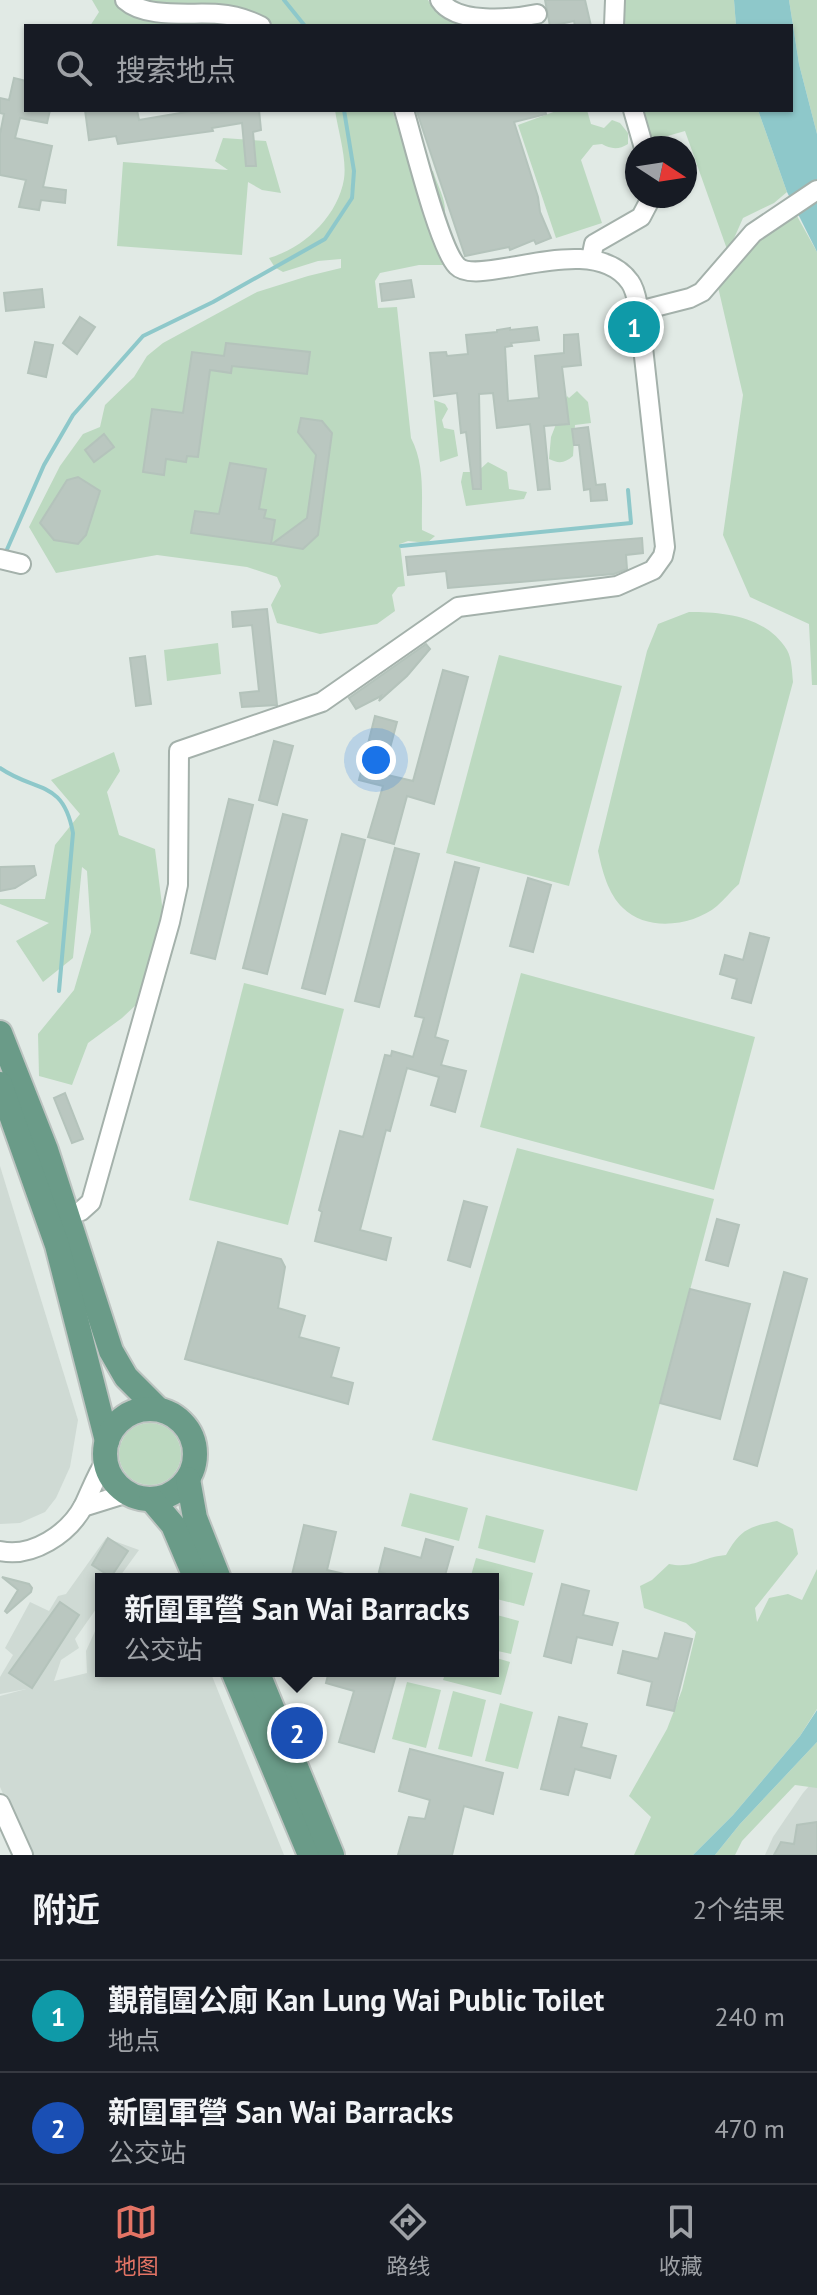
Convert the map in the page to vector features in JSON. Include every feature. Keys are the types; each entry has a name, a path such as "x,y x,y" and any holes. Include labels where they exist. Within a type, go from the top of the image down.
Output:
{"main road":[{"path":"0,1033 46,1150 111,1351 126,1377 158,1409 178,1418 193,1439 194,1463 188,1479 172,1493 139,1496"},
{"path":"0,1084 57,1245 112,1478 173,1525 193,1573"},
{"path":"107,1450 114,1428 124,1417 138,1410 158,1409"},
{"path":"188,1479 195,1518 217,1573"},
{"path":"236,1677 310,1855"},
{"path":"259,1677 332,1855"}],"street":[{"path":"125,0 131,5 152,10 224,15 257,24"},
{"path":"440,0 443,5 459,13 501,20 537,14"},
{"path":"614,24 615,0"},
{"path":"68,1216 81,1211 91,1202 170,922 178,885 179,751 322,702 458,607 617,586 653,570 663,556 665,547 639,311 630,282 607,264 591,259 529,262 475,272 462,270 452,260 435,215 405,112"},
{"path":"634,112 641,136"},
{"path":"639,311 702,292 753,233 817,190"},
{"path":"591,259 594,244 641,217 646,208"},
{"path":"0,559 21,564"},
{"path":"0,1551 15,1553 43,1545 73,1520 83,1507 107,1450"},
{"path":"83,1507 139,1496"},
{"path":"0,1804 23,1855"}],"shaded area":[{"path":"0,1166 78,1420 70,1467 56,1498 45,1512 20,1523 0,1524"},
{"path":"106,1538 139,1550 122,1573 95,1573 95,1611 75,1639 79,1648 61,1660 54,1681 87,1673 86,1651 95,1631 95,1677 212,1677 284,1855 30,1855 0,1787 0,1696 26,1689 0,1694 0,1677 13,1655 5,1648 30,1602 49,1611 58,1596 66,1594"},
{"path":"817,1777 817,1855 765,1855 773,1837"}],"green space":[{"path":"92,0 428,0 434,10 472,24 252,24 224,15 217,24 91,24 99,12"},
{"path":"622,0 734,0 736,24 622,24"},
{"path":"789,0 817,0 817,134 799,64"},
{"path":"335,112 343,112 353,171 350,198 324,238 274,266 269,258 307,238 335,206 344,179 342,144"},
{"path":"345,112 393,112 414,171 433,171 445,208 439,232 447,265 419,265 380,273 375,281 378,308 397,307 411,438 421,472 422,530 435,536 427,543 408,541 400,544 405,586 398,587 392,595 395,611 377,624 320,634 277,623 271,605 281,586 277,577 247,567 157,555 56,573 29,527 60,466 83,434 100,427 105,405 134,377 147,356 163,343 257,292 341,268 341,259 318,261 283,272 276,268 326,239 352,198 355,171"},
{"path":"554,112 588,112 591,124 604,128 612,120 620,123 628,133 625,145 615,148 593,145 581,160 602,223 556,238 518,125"},
{"path":"644,112 759,112 787,192 774,203 743,218 728,252 697,165 697,136 687,136 685,131 668,136 649,136"},
{"path":"223,138 266,141 281,193 262,190 248,182 242,255 117,246 123,162 228,170 215,161"},
{"path":"797,216 817,252 817,685 812,685 809,624 750,597 723,535 743,395 715,274 753,233"},
{"path":"577,391 588,402 591,423 575,425 573,456 562,462 553,461 549,459 551,437 567,396 569,398"},
{"path":"434,400 445,404 448,409 442,420 444,428 454,430 458,456 440,462"},
{"path":"488,462 507,472 509,489 527,492 524,499 466,506 461,482 463,472 477,472"},
{"path":"689,612 730,615 768,630 787,650 793,682 739,884 707,913 683,922 657,923 633,916 613,896 598,851 647,651 658,624"},
{"path":"218,643 221,674 167,681 164,650"},
{"path":"499,655 622,686 569,886 446,853"},
{"path":"114,752 120,771 107,792 119,835 155,849 162,905 169,922 139,1002 88,1043 72,1085 39,1076 38,1034 74,990 91,932 87,871 82,867 73,958 43,982 16,941 49,923 0,904 0,899 45,899 55,845 80,814 51,780"},
{"path":"521,973 755,1037 714,1190 480,1127"},
{"path":"244,983 344,1009 288,1225 189,1200"},
{"path":"517,1148 714,1199 637,1491 432,1440"},
{"path":"150,1423 172,1432 181,1454 172,1476 150,1485 128,1476 119,1454 128,1432"},
{"path":"410,1493 468,1508 459,1541 401,1526"},
{"path":"486,1515 544,1530 535,1563 478,1548"},
{"path":"777,1521 793,1529 798,1554 755,1608 757,1622 769,1598 788,1594 802,1600 817,1569 817,1709 800,1736 733,1815 693,1855 634,1855 651,1817 629,1796 667,1729 682,1690 696,1632 686,1623 644,1608 640,1586 652,1580 669,1564 692,1564 726,1555 746,1530"},
{"path":"476,1558 533,1573 524,1606 499,1600 499,1573 472,1573"},
{"path":"499,1616 519,1621 511,1654 499,1651"},
{"path":"499,1659 510,1662 501,1695 443,1680 444,1677 499,1677"},
{"path":"407,1682 441,1690 426,1748 392,1739"},
{"path":"453,1691 486,1700 472,1757 438,1749"},
{"path":"500,1703 533,1712 518,1769 485,1761"},
{"path":"817,1742 817,1788 795,1785 742,1841 735,1855 715,1855 740,1824"}],"water":[{"path":"734,0 789,0 793,24 736,24"},
{"path":"793,26 799,64 817,134 817,252 787,192 759,112 793,112"},
{"path":"817,1710 817,1742 715,1855 693,1855 733,1815 800,1736"}],"building":[{"path":"545,0 585,0 591,24 575,24 574,21 550,24"},
{"path":"14,78 24,80 24,112 50,112 47,123 20,118 15,138 52,146 43,187 66,190 65,203 41,200 39,210 19,207 26,180 0,175 0,134 4,114 0,113 0,98 9,100"},
{"path":"85,112 137,112 139,120 186,112 259,112 261,130 253,132 256,166 246,166 242,123 212,128 213,131 118,144 116,136 89,140"},
{"path":"417,112 546,112 514,122 540,212 551,238 536,244 534,240 510,250 509,247 465,256"},
{"path":"411,280 414,297 382,301 380,284"},
{"path":"42,289 44,307 6,311 4,293"},
{"path":"80,317 95,327 77,354 63,343"},
{"path":"537,327 539,340 511,343 512,346 505,347 508,401 539,398 535,356 564,353 564,335 578,334 581,365 562,367 569,424 544,426 550,489 538,490 530,424 497,428 493,393 479,394 481,489 473,489 466,432 461,433 457,393 434,396 430,353 446,352 447,356 468,354 466,335"},
{"path":"35,342 53,345 46,377 28,373"},
{"path":"226,343 310,352 307,374 232,366 231,373 210,370 198,457 187,456 186,462 166,459 164,475 143,472 152,409 183,413 192,352 224,356"},
{"path":"301,418 322,421 332,433 318,535 303,549 272,544 307,518 316,455 298,432"},
{"path":"588,427 596,485 605,484 607,500 591,501 590,489 584,490 579,445 574,445 572,429"},
{"path":"104,434 114,447 94,462 85,450"},
{"path":"230,463 266,469 259,509 266,510 264,518 275,520 271,544 191,533 195,511 219,514"},
{"path":"78,477 100,491 86,535 78,544 54,540 40,523 67,480"},
{"path":"642,538 643,553 626,555 627,569 614,574 448,588 446,571 408,575 406,557"},
{"path":"267,609 277,705 242,707 240,693 259,691 252,625 233,627 232,612"},
{"path":"426,644 430,649 407,676 379,701 381,696 356,709 349,698"},
{"path":"145,656 151,704 136,706 130,658"},
{"path":"443,670 468,677 434,804 407,796 394,844 368,837 383,786 359,780 375,716 397,722 383,774 413,781"},
{"path":"274,741 293,746 277,805 259,800"},
{"path":"229,799 253,805 215,959 191,953"},
{"path":"283,814 307,820 267,974 243,968"},
{"path":"342,834 365,840 325,994 302,988"},
{"path":"395,848 419,854 379,1007 355,1001"},
{"path":"455,862 479,868 435,1037 448,1041 441,1065 466,1071 455,1112 431,1105 439,1077 407,1068 390,1131 386,1130 360,1230 391,1238 386,1260 315,1241 322,1212 319,1210 340,1131 363,1137 385,1055 391,1056 392,1051 413,1057 424,1018 415,1016"},
{"path":"34,866 36,875 15,888 0,891 0,867"},
{"path":"528,878 551,885 533,952 510,946"},
{"path":"750,933 769,938 751,1003 732,998 737,979 720,974 725,955 743,960"},
{"path":"65,1093 83,1139 72,1143 54,1098"},
{"path":"464,1201 487,1207 470,1267 448,1260"},
{"path":"717,1219 739,1225 728,1266 706,1260"},
{"path":"218,1242 281,1259 285,1267 278,1308 305,1316 299,1337 339,1348 331,1377 353,1383 348,1404 185,1359"},
{"path":"784,1272 807,1279 757,1466 734,1459"},
{"path":"690,1289 750,1304 720,1419 660,1403"},
{"path":"304,1525 336,1532 327,1570 340,1573 292,1573"},
{"path":"108,1538 128,1551 114,1573 105,1573 92,1565"},
{"path":"426,1539 453,1547 446,1573 379,1572 385,1548 421,1558"},
{"path":"2,1577 29,1584 32,1588 7,1613 5,1611 18,1590"},
{"path":"562,1584 589,1591 583,1615 618,1623 612,1645 577,1637 571,1663 544,1656"},
{"path":"60,1602 79,1615 32,1688 9,1673"},
{"path":"665,1633 692,1639 674,1711 647,1705 652,1682 618,1673 623,1651 658,1659"},
{"path":"328,1677 395,1677 374,1752 339,1742 354,1691 326,1683"},
{"path":"559,1717 587,1724 581,1747 616,1756 610,1778 575,1769 568,1795 541,1789"},
{"path":"410,1749 503,1773 493,1814 464,1806 452,1855 398,1855 409,1817 425,1819 430,1800 399,1791"},
{"path":"817,1822 817,1855 774,1855 781,1842 794,1844 797,1825"}],"waterway":[{"path":"284,0 303,24"},
{"path":"5,554 44,465 73,415 143,336 213,302 325,239 352,198 354,171 344,112"},
{"path":"401,546 631,523 628,490"},
{"path":"0,768 55,795 68,816 73,833 59,991"}],"place":[{"name":"覲龍圍公廁 Kan Lung Wai Public Toilet","path":"634,327"},
{"name":"新圍軍營 San Wai Barracks","path":"297,1733"}]}
